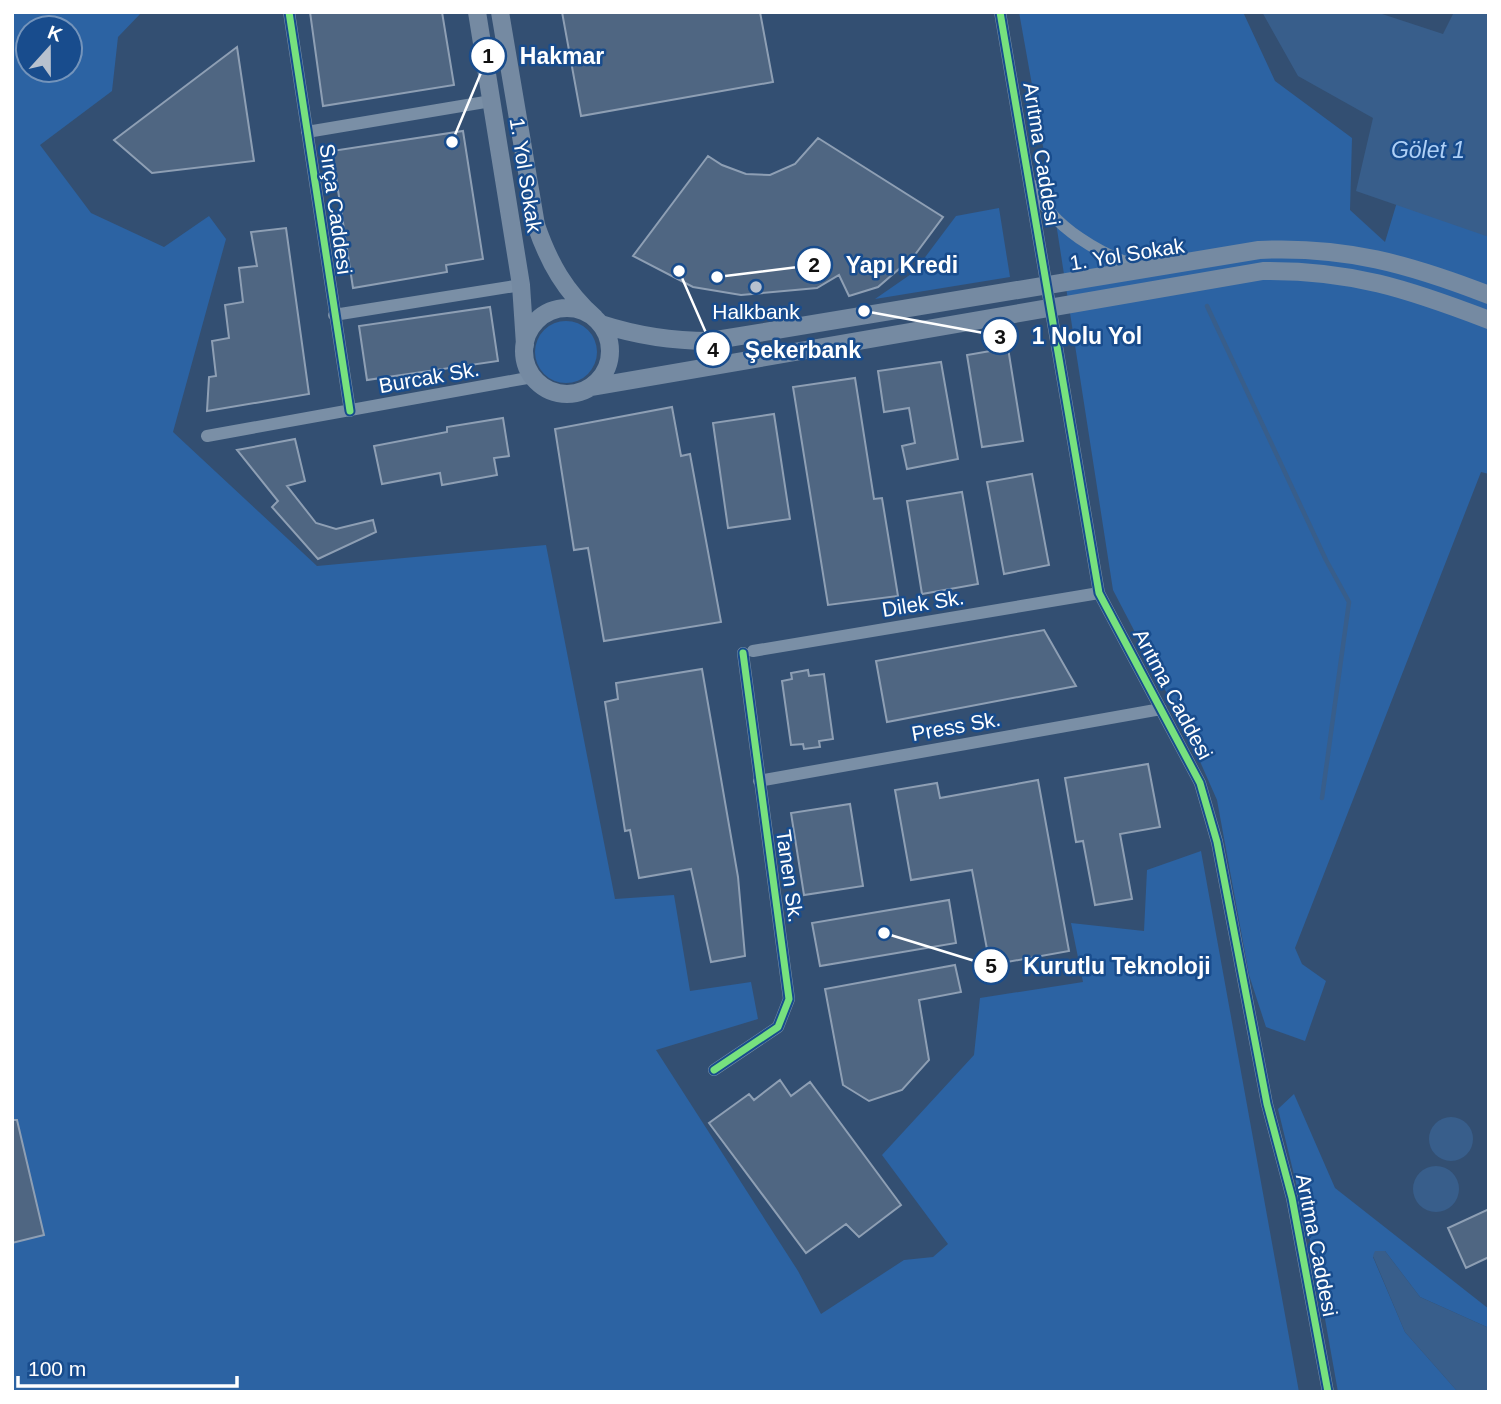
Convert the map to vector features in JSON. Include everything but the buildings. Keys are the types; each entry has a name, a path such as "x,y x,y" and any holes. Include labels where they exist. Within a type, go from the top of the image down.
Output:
{"main road":[{"name":"1. Yol Sokak","path":"477,12 521,285 525,345"},
{"name":"1. Yol Sokak","path":"500,12 536,225 547,258 559,279 598,321 611,351 602,377 592,387"},
{"name":"1. Yol Sokak","path":"1489,295 1443,277 1384,260 1319,248 1259,250 710,341 675,341 637,335 574,309 547,313 528,332 524,357 533,377 542,387 567,395 592,387 1263,271 1303,271 1368,279 1489,320"}],"street":[{"name":"Sırça Caddesi","path":"289,12 350,411"},
{"name":"Arıtma Caddesi","path":"1000,12 1099,593 1200,783 1217,842 1267,1104 1292,1198 1328,1392"},
{"path":"307,132 491,100"},
{"path":"1026,162 1039,199 1065,228 1124,261 1152,269"},
{"path":"334,315 521,285"},
{"name":"Burcak Sk.","path":"207,436 533,377"},
{"name":"Dilek Sk.","path":"748,652 1099,593"},
{"name":"Tanen Sk.","path":"714,1070 778,1027 789,999 759,781 748,652"},
{"name":"Press Sk.","path":"759,781 1161,709"}],"shaded area":[{"path":"12,12 142,12 118,37 112,91 40,145 91,213 164,247 209,216 226,239 173,432 317,566 546,545 615,899 674,895 690,991 751,982 758,1019 656,1050 798,1271 821,1314 904,1260 933,1257 948,1244 882,1155 974,1055 980,998 1083,982 1071,923 1144,931 1147,870 1201,851 1299,1392 12,1392"},
{"path":"1019,12 1243,12 1275,81 1352,138 1350,210 1385,242 1403,182 1489,222 1489,474 1481,472 1295,948 1302,964 1326,981 1305,1041 1266,1027 1249,975 1217,800 1187,732 1113,590 1052,197"},
{"path":"999,208 1010,277 875,299 914,272 956,216"},
{"path":"566,321 588,330 597,352 588,374 566,383 544,374 535,352 544,330"},
{"path":"1294,1094 1335,1188 1489,1309 1489,1328 1420,1297 1385,1251 1373,1257 1405,1332 1458,1392 1338,1392 1314,1257 1278,1109"}],"water":[{"name":"Gölet 1","path":"1262,12 1376,12 1443,34 1454,12 1489,12 1489,237 1356,191 1373,118 1298,76"},
{"path":"1451,1117 1460,1118 1467,1123 1472,1130 1472,1148 1467,1155 1460,1160 1451,1161 1442,1160 1435,1155 1430,1148 1429,1139 1430,1130 1435,1123 1442,1118"},
{"path":"1436,1166 1452,1173 1459,1189 1452,1205 1436,1212 1420,1205 1413,1189 1420,1173"},
{"path":"1375,1251 1385,1251 1420,1297 1489,1328 1489,1392 1458,1392 1405,1332 1373,1256"}],"waterway":[{"path":"1207,306 1326,560 1349,602 1322,798"}],"cycle path":[{"path":"289,12 350,411"},
{"path":"1000,12 1099,593 1200,783 1217,842 1267,1104 1292,1198 1328,1392"},
{"path":"714,1070 778,1027 789,999 743,653"}],"place":[{"name":"Hakmar","path":"452,142"},
{"name":"Şekerbank","path":"679,271"},
{"name":"Yapı Kredi","path":"717,277"},
{"name":"Halkbank","path":"756,287"},
{"name":"1 Nolu Yol","path":"864,311"},
{"name":"Kurutlu Teknoloji","path":"884,933"}]}
